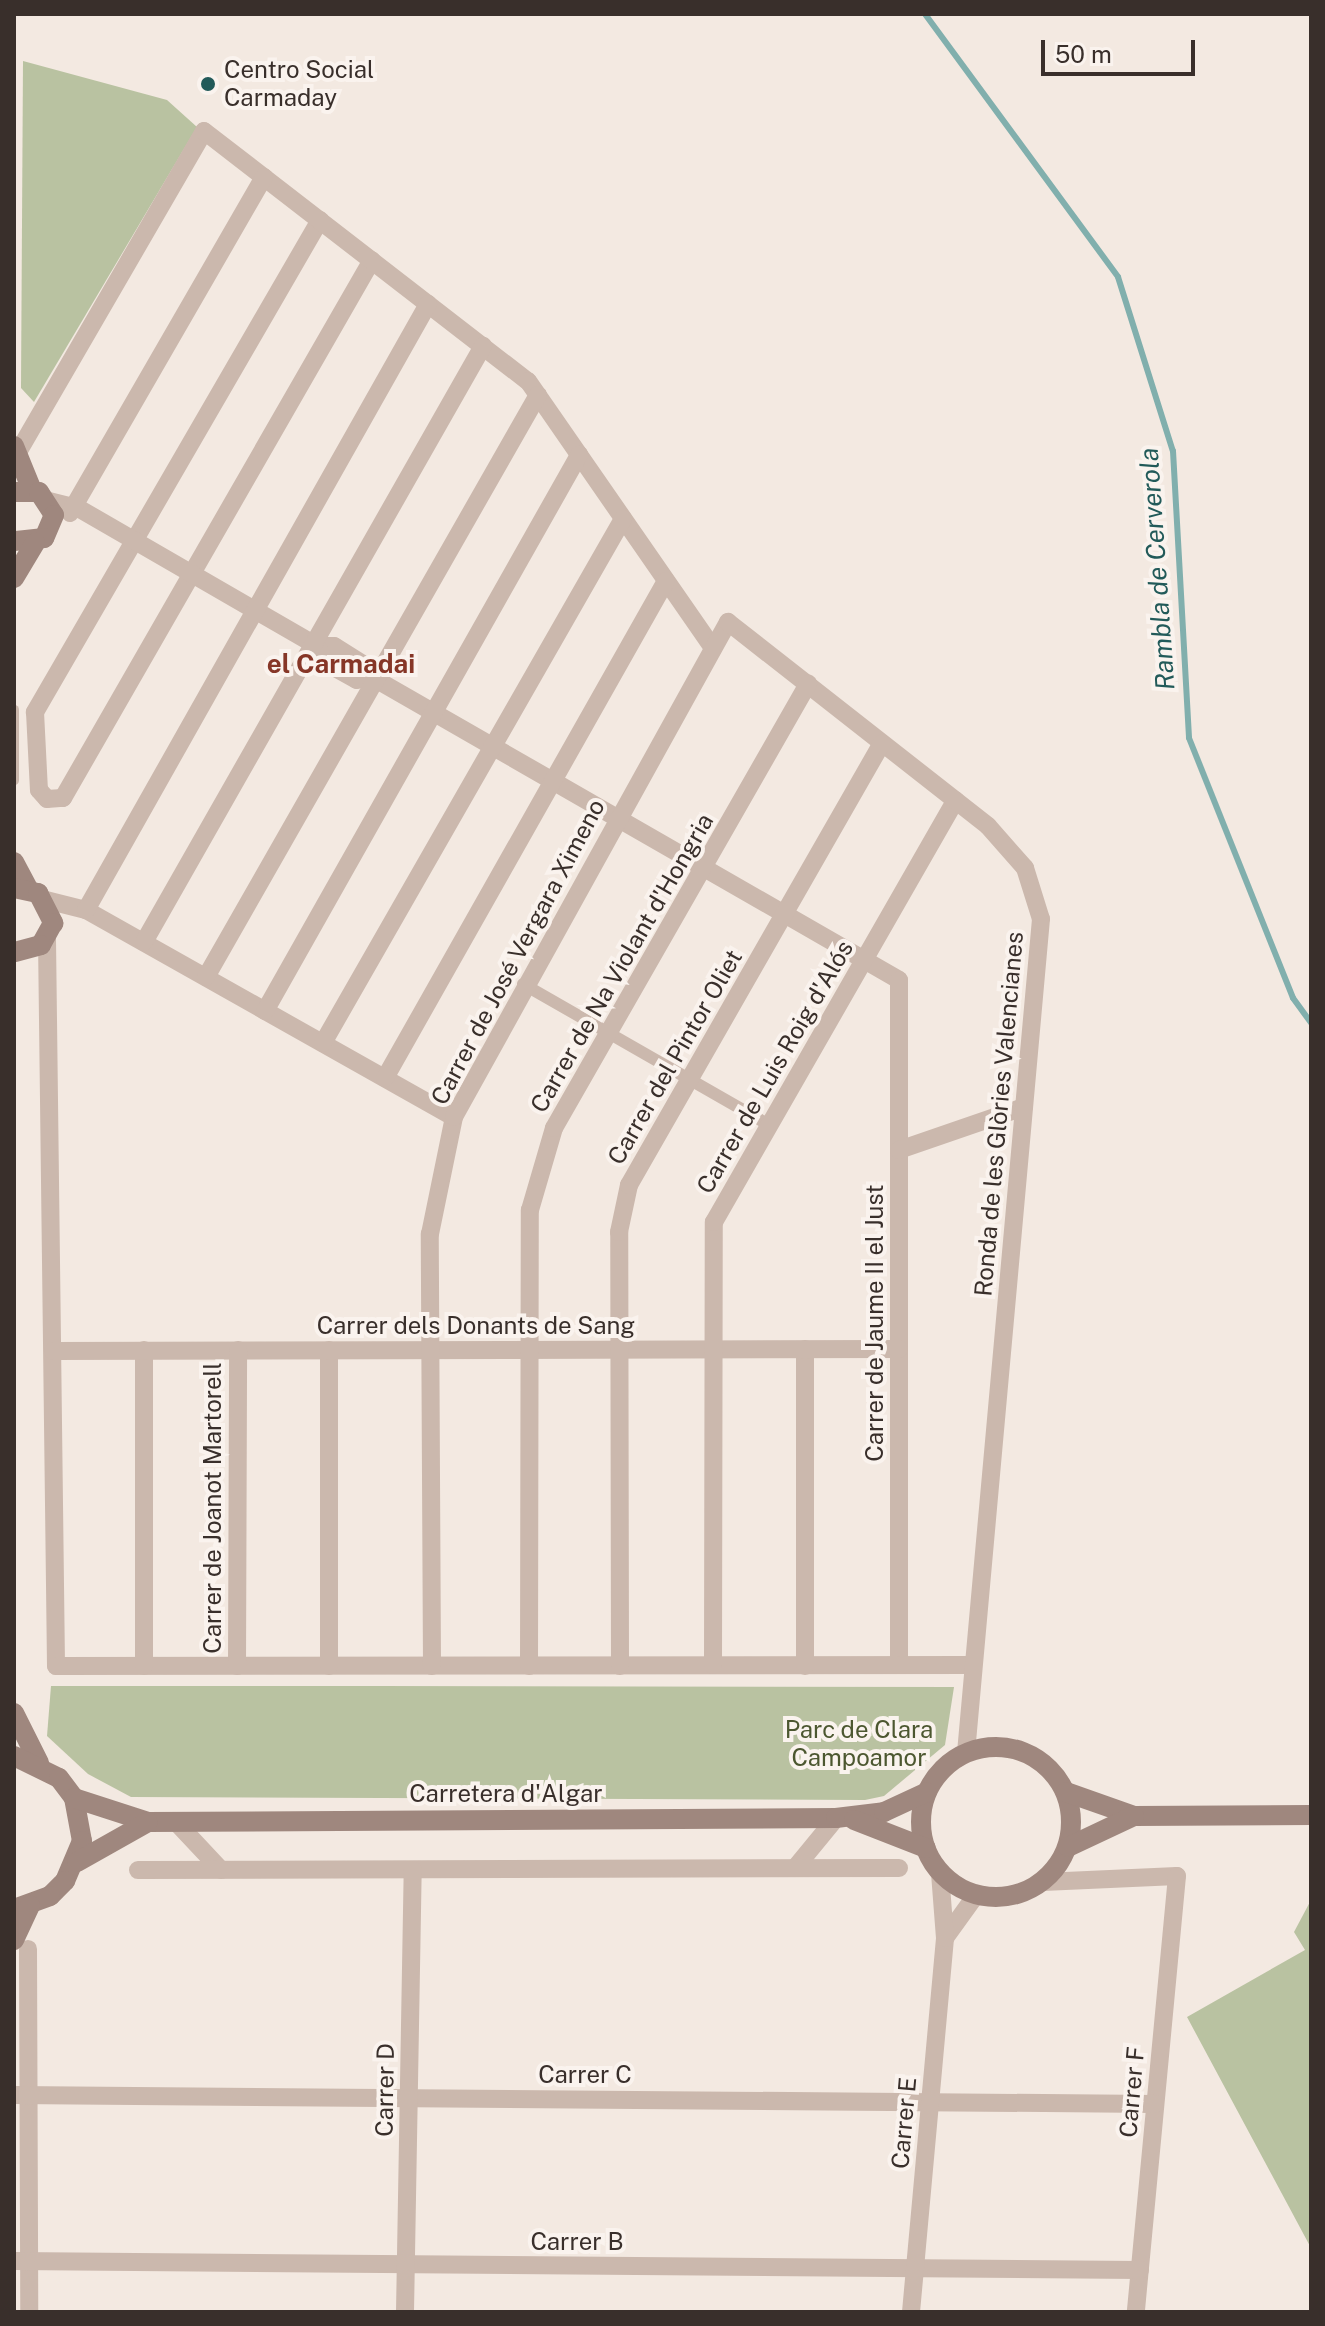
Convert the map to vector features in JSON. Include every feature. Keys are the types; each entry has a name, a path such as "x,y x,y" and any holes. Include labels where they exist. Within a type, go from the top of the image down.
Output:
{"main road":[{"path":"14,578 35,543 53,522 49,501 23,491 15,450"},
{"path":"14,541 35,543"},
{"path":"14,862 21,888 46,900 50,931 20,952 14,973"},
{"path":"14,1713 39,1763 74,1798 81,1819 77,1862 50,1896 22,1907 21,1944"},
{"path":"1134,1816 1068,1847 1043,1882 1011,1895 976,1895 940,1873 926,1848 927,1792 966,1752 1013,1748 1044,1764 1066,1792 1134,1816 1311,1815"},
{"path":"14,1756 39,1763"},
{"name":"Carretera d'Algar","path":"74,1798 148,1822 841,1818 884,1812 927,1792"},
{"path":"1066,1792 1068,1847"},
{"name":"Carretera d'Algar","path":"841,1818 926,1848"},
{"name":"Carretera d'Algar","path":"77,1862 148,1822"}],"street":[{"path":"15,450 204,131 483,346 538,395 713,648"},
{"path":"53,522 78,508 264,177"},
{"path":"320,220 35,712 39,790 47,799 63,798 372,260"},
{"path":"428,304 253,609 86,910 50,931 56,1666 972,1665"},
{"path":"144,942 316,645 483,346"},
{"path":"206,977 373,678 538,395"},
{"path":"265,1011 579,455"},
{"path":"49,501 78,508 316,645 326,663 357,680 373,678 864,960"},
{"path":"323,1043 623,519"},
{"path":"385,1078 666,581"},
{"name":"Carrer de José Vergara Ximeno","path":"432,1666 430,1234 454,1117 523,984 728,622"},
{"name":"Ronda de les Glòries Valencianes","path":"728,622 956,800 1025,868 1041,919 966,1752"},
{"name":"Carrer de Na Violant d'Hongria","path":"529,1666 526,1350 530,1210 554,1128 808,684"},
{"name":"Carrer del Pintor Oliet","path":"620,1666 619,1232 629,1185 882,743"},
{"name":"Carrer de Luis Roig d'Alós","path":"713,1665 714,1222 956,800"},
{"path":"46,900 86,910 454,1117"},
{"name":"Carrer de Jaume II el Just","path":"864,960 899,980 899,1665"},
{"path":"523,984 769,1125"},
{"path":"899,1150 1024,1107"},
{"path":"805,1349 805,1666"},
{"name":"Carrer dels Donants de Sang","path":"53,1351 899,1349"},
{"path":"144,1350 144,1666"},
{"name":"Carrer de Joanot Martorell","path":"237,1666 238,1350"},
{"path":"329,1350 329,1666"},
{"path":"795,1868 841,1818"},
{"path":"176,1822 221,1870"},
{"path":"138,1870 899,1868"},
{"name":"Carrer D","path":"405,2312 413,1870"},
{"name":"Carrer E","path":"911,2312 945,1938 940,1873"},
{"name":"Carrer F","path":"1043,1882 1177,1876 1136,2312"},
{"path":"945,1938 976,1895"},
{"path":"21,1944 22,2261 29,2312"},
{"name":"Carrer C","path":"21,2095 1155,2104"},
{"name":"Carrer B","path":"22,2261 1140,2270"}],"lane":[{"path":"14,709 14,780"}],"green space":[{"path":"23,61 167,100 197,127 34,402 21,388"},
{"name":"Parc de Clara Campoamor","path":"51,1686 954,1687 945,1745 884,1796 865,1800 131,1797 88,1774 47,1736"},
{"path":"1311,1900 1311,2248 1187,2017 1305,1950 1294,1932"}],"waterway":[{"name":"Rambla de Cerverola","path":"925,14 1118,277 1173,451 1189,738 1293,998 1311,1023"}],"place":[{"name":"Centro Social Carmaday","path":"208,84"}],"district":[{"name":"el Carmadai","path":"341,664"}]}
